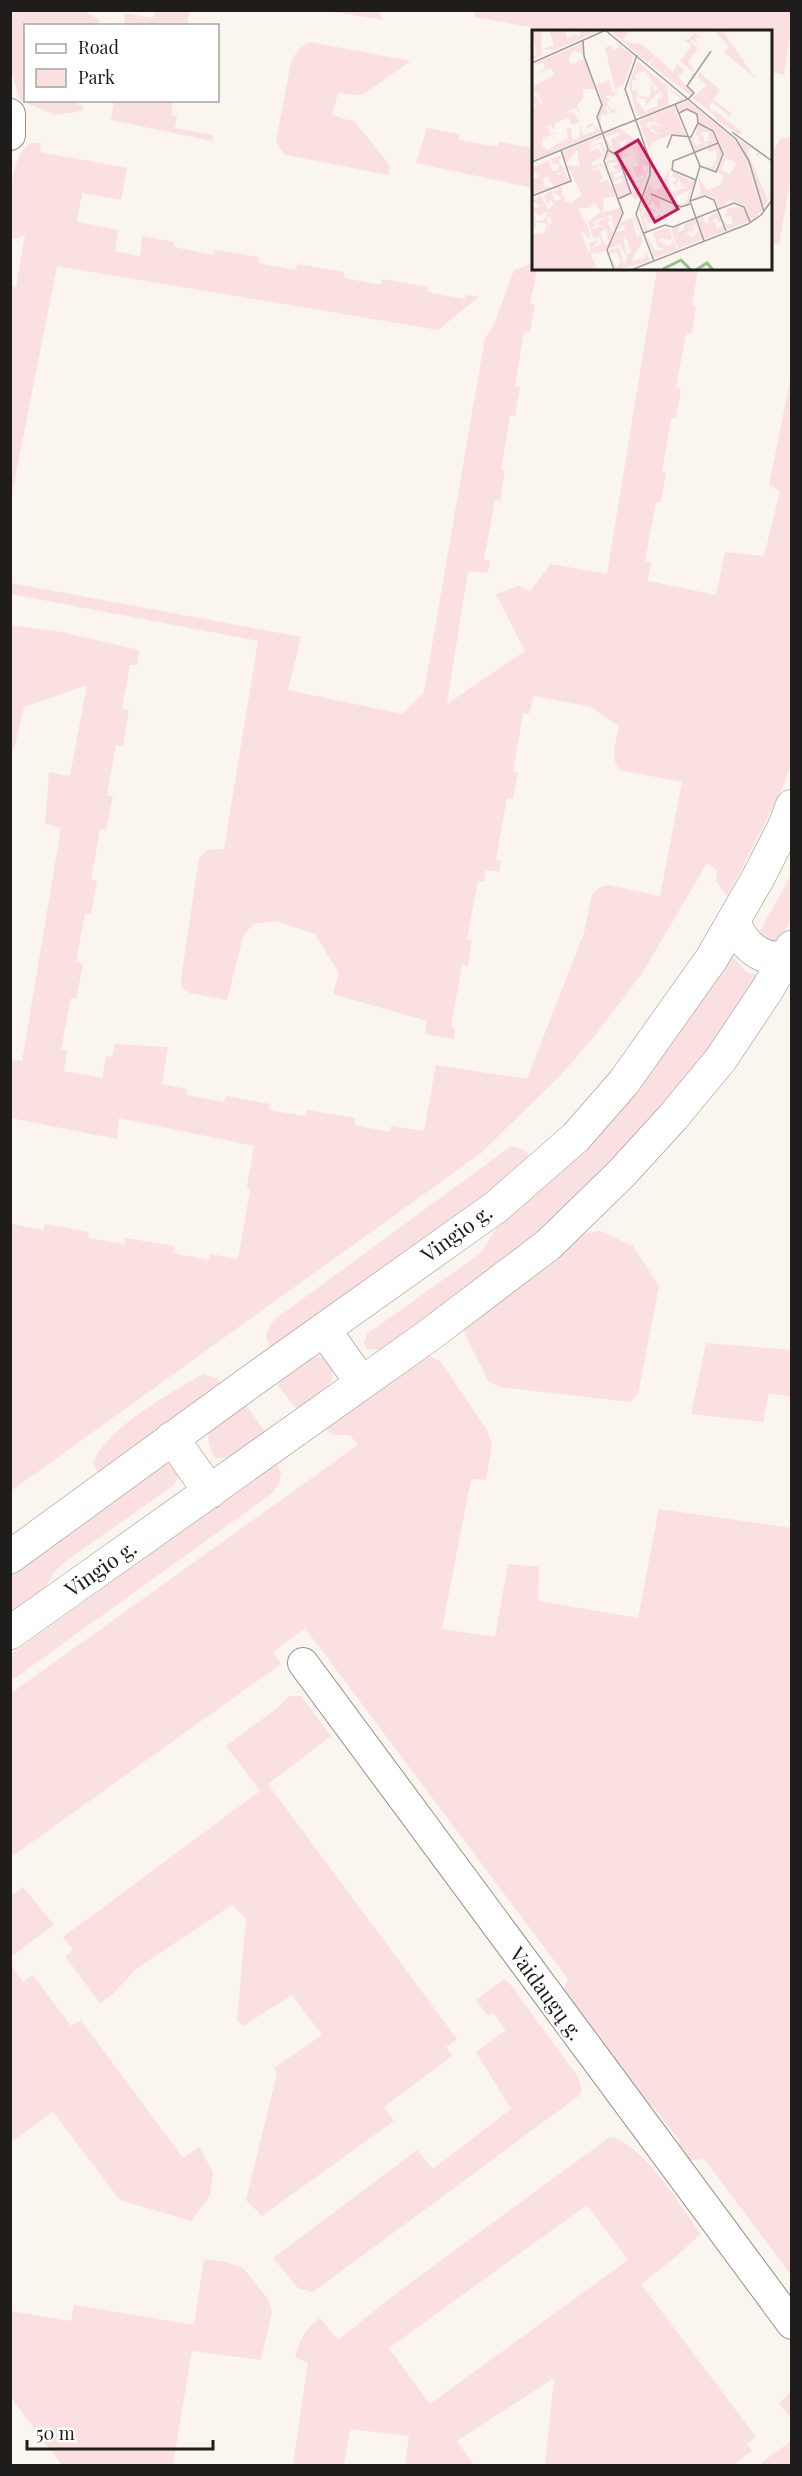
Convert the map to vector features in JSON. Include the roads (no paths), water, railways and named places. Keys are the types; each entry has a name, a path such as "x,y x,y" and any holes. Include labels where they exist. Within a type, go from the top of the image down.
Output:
{"main road":[{"name":"Vingio g.","path":"10,1557 172,1438 496,1207 576,1137 624,1082 664,1028 734,922 784,827 792,806"},
{"path":"734,922 747,946 760,955 774,958 788,952"},
{"name":"Vingio g.","path":"10,1633 363,1383 548,1245 621,1174 674,1118 721,1059 767,990 788,952"},
{"path":"324,1330 363,1383"},
{"path":"172,1438 210,1492"}],"street":[{"path":"10,114 10,135"},
{"name":"Vaidaugų g.","path":"303,1663 792,2324"}]}
